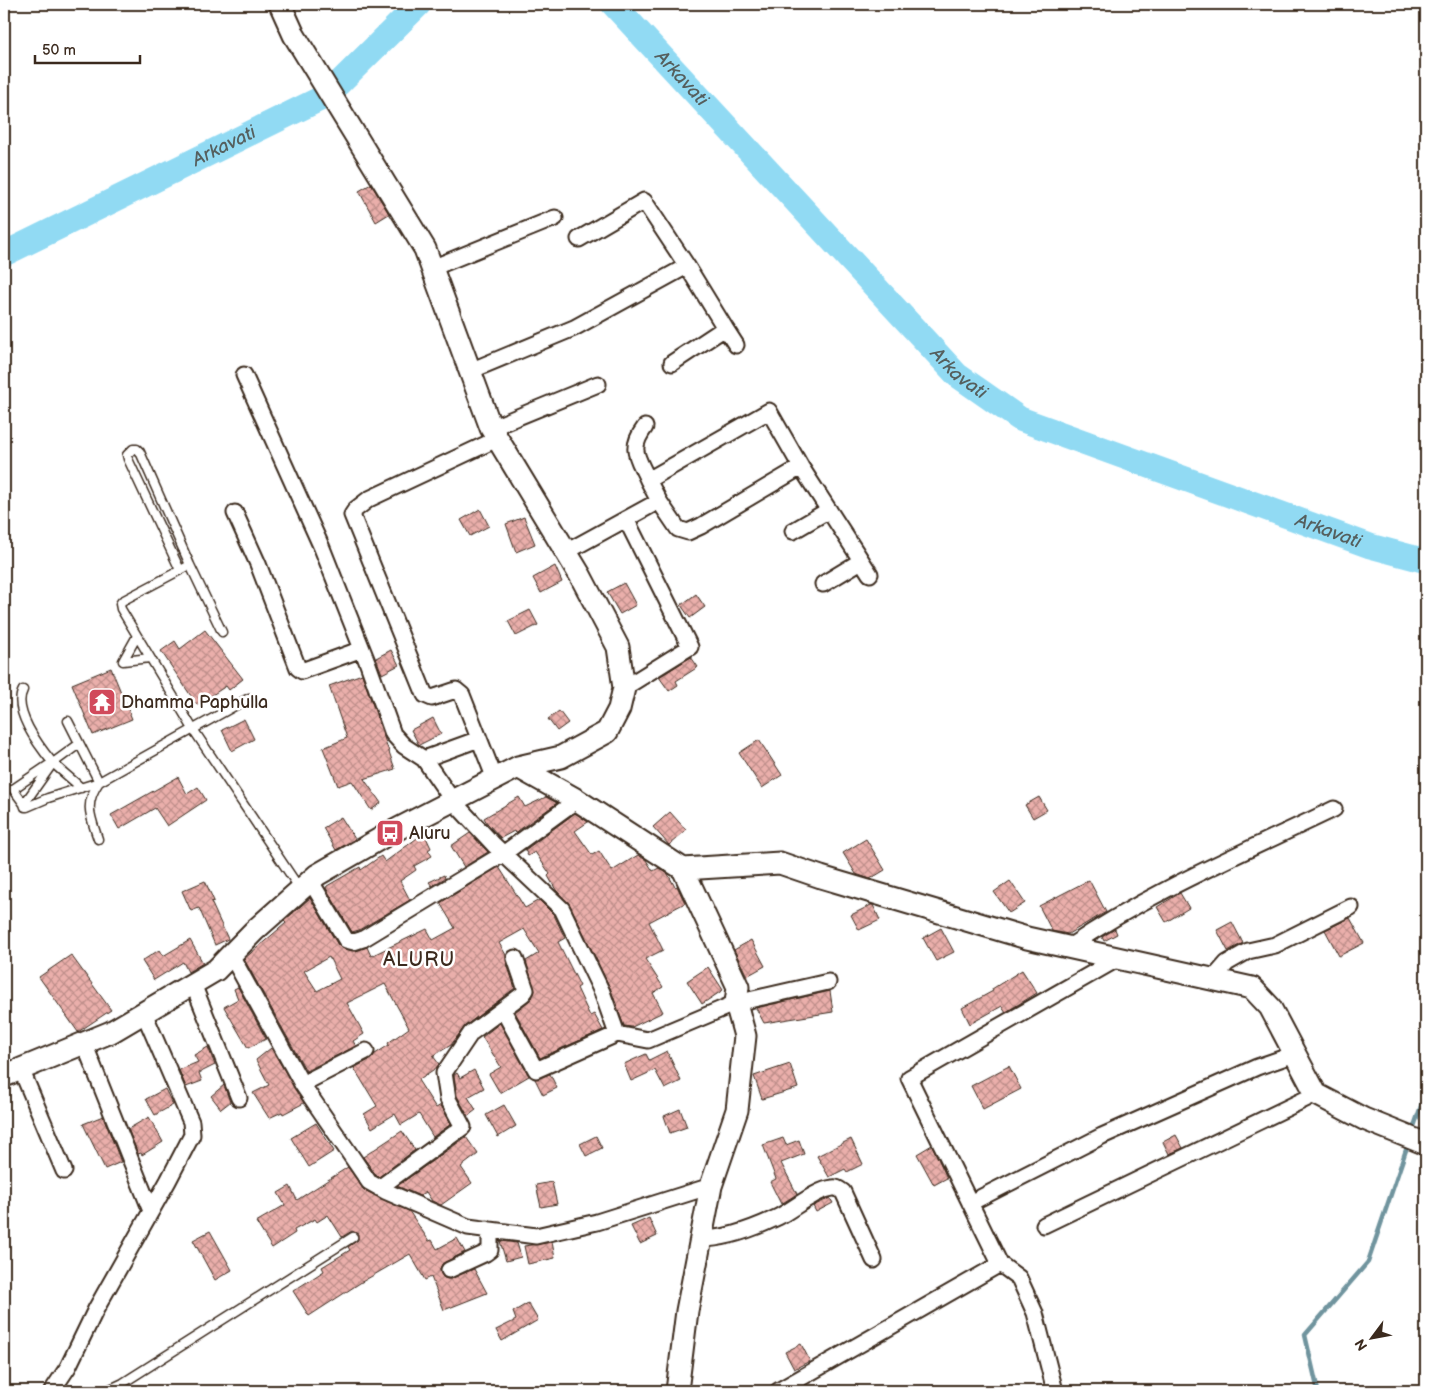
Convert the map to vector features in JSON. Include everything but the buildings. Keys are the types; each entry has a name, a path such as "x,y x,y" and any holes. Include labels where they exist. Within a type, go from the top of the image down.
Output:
{"street":[{"path":"64,1171 12,1073 111,1032 216,970 305,884 390,833 518,767 561,757 607,732 619,709 624,688 618,647 566,552 494,434 424,249 294,35 280,4"},
{"path":"579,240 644,201 736,345"},
{"path":"432,268 555,218"},
{"path":"470,371 574,328 687,266"},
{"path":"672,363 725,328"},
{"path":"244,375 322,548 393,734 404,746 424,758 453,801 503,854 562,909 602,992 617,1034"},
{"path":"495,779 462,695 456,690 432,698 425,695 352,515 356,509 369,499 494,434 598,384"},
{"path":"648,480 769,411 801,467 870,574"},
{"path":"645,427 636,439 635,450 659,501 678,528 688,532 801,467"},
{"path":"566,552 659,501"},
{"path":"793,531 829,510"},
{"path":"235,513 258,564 298,668 302,670 307,669 362,649"},
{"path":"624,688 690,647 626,519"},
{"path":"823,584 861,560"},
{"path":"424,758 479,739"},
{"path":"518,767 577,800 683,869 738,987 736,1004 745,1036 737,1110 711,1186 687,1310 677,1391"},
{"path":"305,884 346,940 354,942 363,939 503,854 577,800"},
{"path":"1069,947 1100,926 1151,898 1334,809"},
{"path":"683,869 780,863 1027,938 1252,988 1270,1008 1316,1094 1364,1119 1416,1139"},
{"path":"1213,979 1227,963 1248,951 1275,945 1351,907"},
{"path":"232,955 302,1084 369,1182 379,1188 468,1227 536,1236 597,1222 711,1186"},
{"path":"379,1188 464,1127 448,1099 444,1073 471,1033 503,1010 526,990 515,958"},
{"path":"1055,1391 1034,1313 1019,1278 1000,1264 909,1078 1118,958"},
{"path":"503,1010 536,1070 617,1034 648,1040 736,1004 828,982"},
{"path":"193,984 238,1098"},
{"path":"54,1391 68,1367 96,1309 152,1211 192,1135 191,1122 144,1013"},
{"path":"84,1043 152,1211"},
{"path":"302,1084 366,1051"},
{"path":"970,1202 1102,1136 1257,1067 1295,1054"},
{"path":"1044,1225 1316,1094"},
{"path":"701,1238 715,1239 732,1235 778,1217 812,1196 833,1188 843,1192 874,1260"},
{"path":"450,1270 490,1250 490,1239 487,1229"},
{"path":"778,1391 1000,1264"}],"lane":[{"path":"180,570 128,459 127,455 133,449 137,448 140,452 222,632"},
{"path":"190,565 125,599 120,604 124,615 193,729 305,884"},
{"path":"137,636 122,661 150,658"},
{"path":"23,690 20,696 20,703 25,720 53,763 81,788"},
{"path":"79,744 13,788 25,807 99,782 249,698"},
{"path":"68,721 99,782"},
{"path":"24,804 53,763"},
{"path":"98,839 89,804 90,794 99,782"},
{"path":"106,1391 123,1384 353,1236"}],"waterway":[{"name":"Arkavati","path":"4,254 326,96 419,4"},
{"name":"Arkavati","path":"613,4 957,375 1020,419 1370,546 1426,561"},
{"path":"1412,1132 1426,1092"},
{"path":"1318,1391 1305,1335 1368,1262 1408,1144"}],"place":[{"name":"Dhamma Paphulla","path":"102,702"},
{"name":"Aluru","path":"390,833"}],"district":[{"name":"ALURU","path":"419,960"}]}
